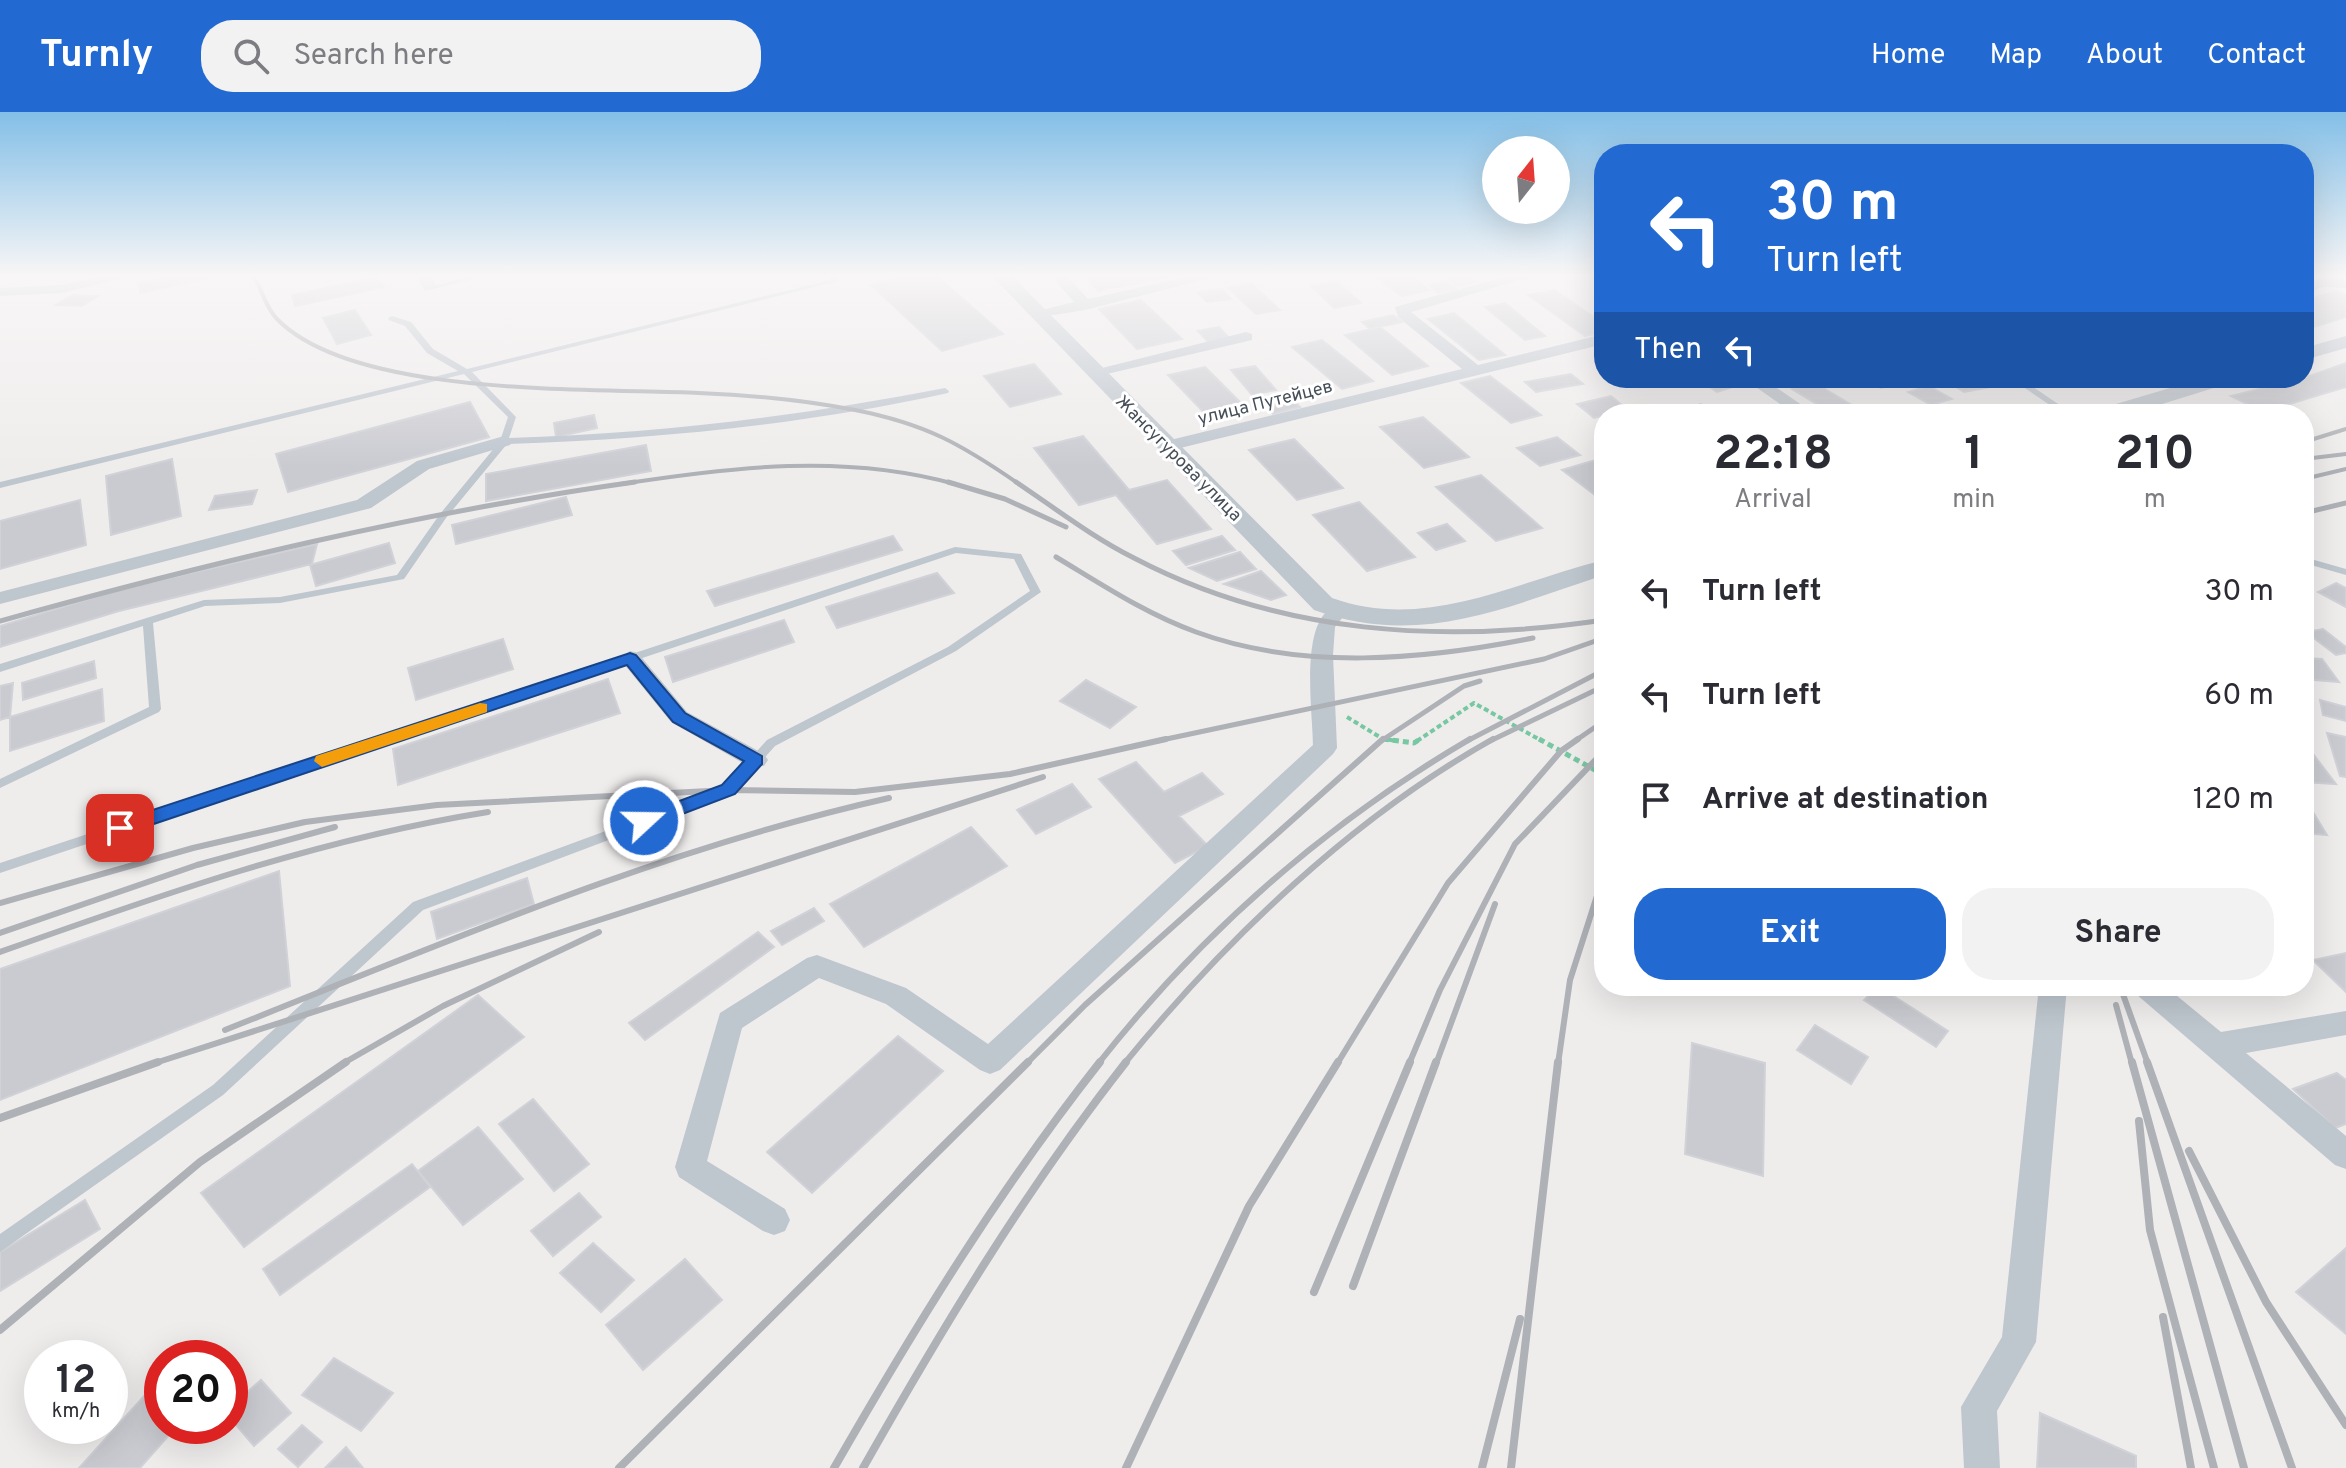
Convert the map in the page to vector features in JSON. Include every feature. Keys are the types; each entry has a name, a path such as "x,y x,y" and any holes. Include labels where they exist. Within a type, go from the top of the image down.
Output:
{"street":[{"name":"Жансугурова улица","path":"1063,340 1330,608"},
{"path":"1094,372 1232,340"},
{"path":"1436,340 1475,371"},
{"name":"улица Путейцев","path":"1168,446 1594,341"},
{"path":"2314,351 2346,342"},
{"path":"1766,388 1791,404"},
{"path":"2140,404 2193,388"},
{"path":"0,598 364,504 423,465 504,441"},
{"path":"774,1220 690,1167 730,1021 817,966 896,996 990,1061 1325,748 1326,703 1322,655 1330,608 1411,619 1449,614 1594,570"},
{"path":"630,658 679,717 756,760"},
{"path":"1982,1468 1979,1407 2019,1342 2052,996"},
{"path":"2158,996 2346,1155"},
{"path":"2219,1045 2346,1023"}],"lane":[{"path":"0,668 204,603 280,600 400,577 443,516 504,441 512,417 467,372 430,351 421,340"},
{"path":"0,485 595,340"},
{"path":"2029,388 2054,404"},
{"path":"504,441 618,439 744,425 945,391"},
{"path":"0,868 955,550 1018,556 1036,592 952,649 771,743 729,790 418,906 218,1090 0,1244"},
{"path":"2314,563 2346,572"},
{"path":"0,784 155,709 148,621"}],"path":[{"path":"1326,703 1383,739 1414,743 1474,703 1594,769"}],"building":[{"path":"930,340 980,340 942,351"},
{"path":"1129,340 1176,340 1137,349"},
{"path":"1322,340 1373,381 1342,389 1292,347"},
{"path":"1351,340 1396,340 1428,366 1392,375"},
{"path":"1454,340 1487,340 1505,355 1479,360"},
{"path":"2346,363 2346,387 2290,404 2247,404 2231,396 2263,388 2314,388 2314,374"},
{"path":"1034,364 1061,394 1010,407 984,376"},
{"path":"1255,366 1276,390 1252,395 1231,370"},
{"path":"1205,367 1248,410 1210,419 1168,375"},
{"path":"1571,374 1583,384 1536,392 1525,382"},
{"path":"1490,376 1541,415 1511,423 1461,383"},
{"path":"1823,388 1850,404 1817,404 1792,389"},
{"path":"1933,388 1952,399 1929,404 1908,392"},
{"path":"1958,388 1986,388 1964,392"},
{"path":"1287,394 1300,407 1273,414 1260,401"},
{"path":"1611,396 1621,404 1594,404 1594,418 1577,404"},
{"path":"470,402 489,437 288,492 276,454"},
{"path":"594,415 597,428 556,437 554,423"},
{"path":"1423,417 1469,457 1424,468 1380,427"},
{"path":"1083,436 1129,490 1167,480 1211,529 1157,544 1116,495 1079,505 1034,448"},
{"path":"1557,437 1580,455 1540,466 1517,448"},
{"path":"1294,439 1343,488 1297,500 1249,450"},
{"path":"646,445 651,471 486,501 486,474"},
{"path":"172,459 181,516 111,535 106,476"},
{"path":"1594,460 1594,494 1562,470"},
{"path":"1481,475 1542,528 1496,541 1436,487"},
{"path":"257,490 252,504 209,510 215,496"},
{"path":"566,497 572,515 456,544 452,525"},
{"path":"80,500 86,545 0,569 0,521"},
{"path":"1359,502 1415,557 1367,571 1313,515"},
{"path":"1447,524 1465,541 1436,550 1418,533"},
{"path":"893,536 902,550 715,606 707,591"},
{"path":"1222,536 1235,550 1186,565 1173,551"},
{"path":"389,543 395,563 316,586 310,565"},
{"path":"317,544 312,564 119,611 0,647 0,626 121,589"},
{"path":"1240,552 1256,569 1217,581 1189,568"},
{"path":"1261,571 1286,595 1271,600 1224,584"},
{"path":"937,573 954,593 837,628 826,607"},
{"path":"2336,583 2346,588 2346,607 2318,592"},
{"path":"784,620 794,642 673,682 665,657"},
{"path":"2323,629 2346,647 2346,653 2336,655 2314,638 2314,631"},
{"path":"503,639 513,669 416,700 408,668"},
{"path":"2314,659 2322,659 2339,682 2314,680"},
{"path":"94,661 96,678 23,700 22,683"},
{"path":"608,679 620,713 398,785 393,749"},
{"path":"1086,680 1136,707 1110,728 1060,701"},
{"path":"13,683 10,717 0,720 0,686"},
{"path":"102,689 104,721 10,751 10,717"},
{"path":"2320,700 2346,707 2346,721 2323,715"},
{"path":"2327,733 2346,737 2346,777 2340,776"},
{"path":"2314,755 2336,784 2314,783"},
{"path":"1136,762 1164,792 1202,773 1223,794 1179,816 1208,846 1175,863 1099,779"},
{"path":"1072,784 1091,807 1036,834 1017,810"},
{"path":"2314,814 2327,835 2314,834"},
{"path":"971,827 1007,866 864,947 830,904"},
{"path":"279,871 290,986 0,1100 0,969"},
{"path":"527,878 534,904 437,939 431,912"},
{"path":"814,908 824,921 782,945 771,931"},
{"path":"758,932 774,947 645,1040 629,1023"},
{"path":"2346,953 2346,992 2314,961"},
{"path":"478,995 524,1037 244,1247 201,1193"},
{"path":"1868,996 1894,996 1948,1031 1936,1047 1864,1000"},
{"path":"1815,1025 1868,1057 1851,1084 1797,1050"},
{"path":"898,1036 943,1071 812,1193 767,1152"},
{"path":"1692,1043 1765,1063 1763,1176 1685,1154"},
{"path":"2337,1073 2346,1080 2346,1124 2335,1128 2293,1089"},
{"path":"533,1099 589,1164 554,1191 499,1124"},
{"path":"478,1127 523,1179 463,1225 418,1171"},
{"path":"412,1164 430,1187 280,1295 263,1269"},
{"path":"579,1193 601,1217 553,1256 531,1231"},
{"path":"85,1200 100,1229 0,1291 0,1252"},
{"path":"593,1243 634,1280 601,1312 560,1273"},
{"path":"2346,1248 2346,1334 2296,1292"},
{"path":"685,1259 722,1300 643,1370 606,1325"},
{"path":"334,1358 393,1393 361,1431 302,1395"},
{"path":"261,1380 291,1413 254,1446 248,1439 248,1391"},
{"path":"144,1396 144,1444 161,1444 140,1468 79,1468 101,1444 128,1444 128,1414"},
{"path":"2040,1413 2136,1456 2136,1468 2037,1468"},
{"path":"302,1425 322,1442 298,1467 278,1449"},
{"path":"346,1447 363,1468 325,1468"}],"railway":[{"path":"306,340 361,363 416,376 477,384 739,395 836,406 902,422 942,437 1017,483"},
{"path":"2314,439 2346,429"},
{"path":"2314,458 2346,454"},
{"path":"635,482 747,468 830,466 913,474 954,484"},
{"path":"2314,477 2346,469"},
{"path":"0,621 315,541 475,508 635,482"},
{"path":"621,484 635,482"},
{"path":"948,482 954,484"},
{"path":"1017,483 1088,532 1134,558 1190,584 1247,604 1305,618 1364,627 1423,631 1483,631 1594,621"},
{"path":"954,484 1005,499 1066,527"},
{"path":"2314,511 2346,503"},
{"path":"1056,557 1124,598 1177,625 1237,644 1278,652 1321,657 1406,656 1533,638"},
{"path":"1159,741 1544,659 1594,642"},
{"path":"1467,741 1594,675"},
{"path":"1381,741 1464,686 1480,681"},
{"path":"1490,741 1594,691"},
{"path":"1575,741 1594,728"},
{"path":"1159,741 1166,739"},
{"path":"1028,1062 1085,1005 1383,739"},
{"path":"1098,1064 1179,970 1269,884 1366,807 1470,739"},
{"path":"1124,1064 1205,972 1294,884 1390,806 1493,739"},
{"path":"1337,1064 1448,883 1561,751 1578,739"},
{"path":"0,903 193,848 305,822 437,805 729,790 855,792 1010,774 1159,741"},
{"path":"1409,1064 1440,990 1515,844 1594,761"},
{"path":"156,1063 1043,777"},
{"path":"225,1030 470,932 635,871 803,819 889,798"},
{"path":"0,952 180,890 302,853 425,823 488,812"},
{"path":"0,933 197,865 335,827"},
{"path":"1436,1064 1495,904"},
{"path":"1558,1064 1570,980 1594,905"},
{"path":"342,1064 443,1006 599,932"},
{"path":"2124,996 2148,1064"},
{"path":"2116,1005 2132,1064"},
{"path":"0,1330 200,1162 346,1062"},
{"path":"619,1468 1028,1062"},
{"path":"834,1468 960,1260 1027,1160 1100,1062"},
{"path":"863,1468 1020,1209 1126,1062"},
{"path":"1126,1468 1249,1206 1338,1062"},
{"path":"1314,1292 1410,1062"},
{"path":"1353,1286 1436,1062"},
{"path":"1511,1468 1558,1062"},
{"path":"2132,1062 2244,1468"},
{"path":"2147,1062 2292,1468"},
{"path":"0,1118 156,1063"},
{"path":"152,1064 156,1063"},
{"path":"2139,1121 2150,1230 2214,1468"},
{"path":"2189,1151 2266,1302 2346,1425"},
{"path":"2163,1317 2191,1468"},
{"path":"1482,1468 1520,1319"}],"slow traffic":[{"path":"322,761 480,708"}],"route":[{"path":"120,828 630,658 679,717 756,760 729,790 644,821"}]}
